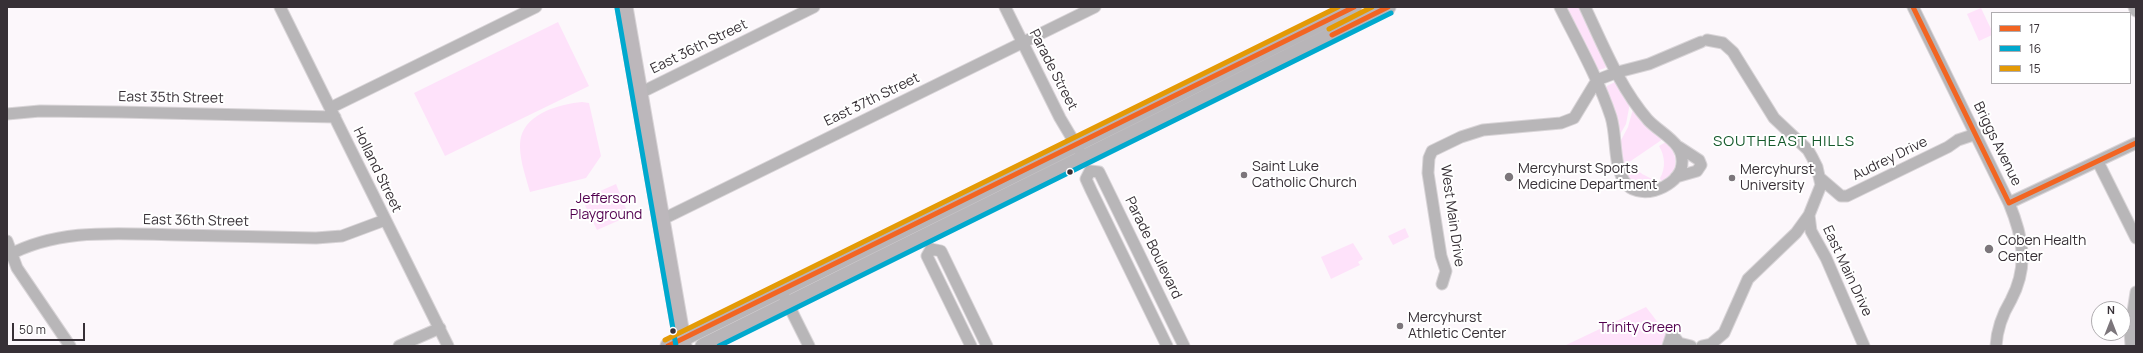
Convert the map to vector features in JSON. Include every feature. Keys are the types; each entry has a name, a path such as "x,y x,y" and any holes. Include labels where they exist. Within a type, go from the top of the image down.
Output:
{"main road":[{"path":"624,7 661,220 678,344 925,236 1080,151 1354,7"},
{"path":"1080,151 1360,13 1388,7"},
{"path":"703,346 785,297"}],"street":[{"name":"Holland Street","path":"280,7 448,346"},
{"name":"East 35th Street","path":"7,114 40,111 332,113 536,7"},
{"name":"East 36th Street","path":"640,93 814,7"},
{"name":"Parade Street","path":"1005,7 1060,118 1080,151"},
{"name":"East 37th Street","path":"661,220 1095,7"},
{"path":"1560,7 1597,80 1612,119 1617,157 1624,182 1635,192 1642,193 1664,185 1676,177 1697,171 1701,165 1699,160 1680,147 1649,121 1633,101 1585,7"},
{"name":"Briggs Avenue","path":"1913,7 1976,134 2020,228 2022,264 2016,287 2000,321 1996,346"},
{"path":"2134,7 2136,12"},
{"path":"1597,80 1618,72 1648,64 1704,41 1723,43 1733,52 1774,118 1808,150 1820,178"},
{"name":"West Main Drive","path":"1442,284 1446,271 1441,256 1428,173 1429,158 1432,151 1461,137 1483,130 1561,124 1574,118 1597,80"},
{"name":"Audrey Drive","path":"1820,178 1842,196 1847,196 1948,147 1958,140 1976,134"},
{"path":"2009,203 2136,143"},
{"path":"1676,177 1680,170 1682,161 1680,147"},
{"name":"Parade Boulevard","path":"1080,151 1090,171"},
{"path":"2098,162 2136,238"},
{"name":"Parade Boulevard","path":"1090,171 1086,179 1167,346"},
{"name":"Parade Boulevard","path":"1090,171 1099,172 1184,346"},
{"name":"East Main Drive","path":"1820,178 1819,191 1810,216 1811,230 1826,258 1864,346"},
{"path":"1702,346 1710,344 1724,333 1748,278 1796,233 1810,216"},
{"name":"East 36th Street","path":"9,255 45,240 71,235 111,233 316,238 342,236 385,220"},
{"path":"925,236 927,256 971,346"},
{"path":"925,236 941,250 987,346"},
{"path":"7,241 9,255 70,346"},
{"path":"2131,346 2130,331 2136,292"},
{"path":"785,297 809,346"},
{"path":"399,346 440,328"},
{"path":"1668,346 1672,334 1679,343 1691,346"}],"green space":[{"path":"1563,7 1580,7 1607,65 1605,68 1599,70 1595,69"},
{"path":"1981,8 1991,29 1991,35 1979,41 1967,14"},
{"path":"558,22 589,86 445,156 414,93"},
{"path":"1615,82 1618,84 1630,103 1626,124 1618,138 1606,89 1607,86"},
{"path":"582,102 589,103 601,156 586,178 530,192 522,165 520,150 521,137 524,129 537,116 546,111 564,105"},
{"path":"1633,109 1663,139 1622,167 1619,144 1628,127"},
{"path":"1666,142 1673,152 1676,163 1672,173 1661,181 1660,178 1664,162 1663,154 1659,146"},
{"path":"1633,165 1640,172 1657,183 1647,188 1633,185 1624,172"},
{"name":"Jefferson Playground","path":"616,184 629,216 597,230 582,199"},
{"path":"1405,228 1409,237 1393,245 1388,236"},
{"path":"1353,243 1363,259 1358,262 1360,265 1331,279 1321,257"},
{"name":"Trinity Green","path":"1646,307 1676,346 1564,346"}],"transit line":[{"name":"15","path":"665,340 1338,7"},
{"name":"17","path":"668,346 1354,7"},
{"name":"15","path":"1329,29 1372,7"},
{"name":"17","path":"1332,35 1388,7"},
{"name":"17","path":"1913,7 2009,203 2136,143"},
{"name":"16","path":"617,8 676,346"},
{"name":"16","path":"719,346 1391,13"}],"place":[{"name":"Saint Luke Catholic Church","path":"1244,175"},
{"name":"Mercyhurst Sports Medicine Department","path":"1509,177"},
{"name":"Mercyhurst University","path":"1732,178"},
{"name":"Coben Health Center","path":"1989,249"},
{"name":"Mercyhurst Athletic Center","path":"1400,326"}],"district":[{"name":"SOUTHEAST HILLS","path":"1784,142"}]}
